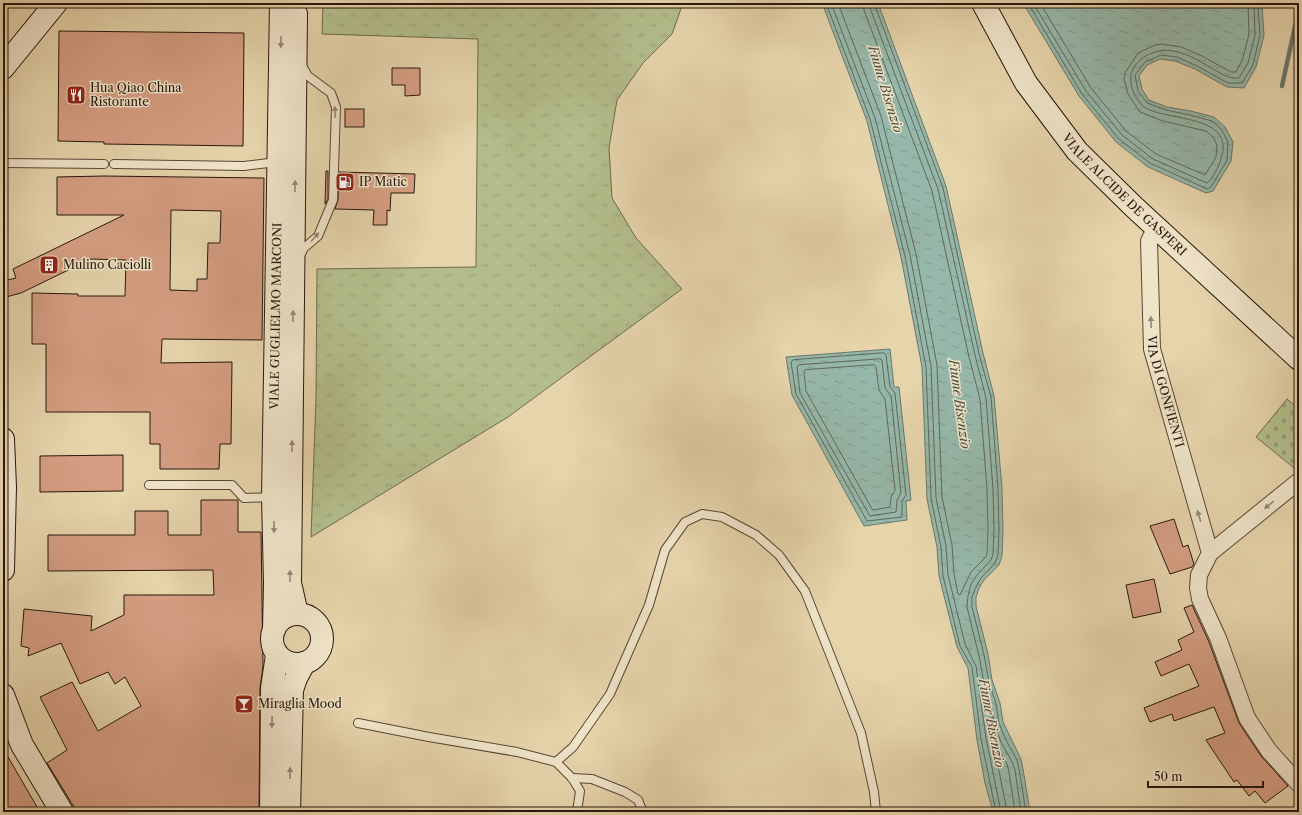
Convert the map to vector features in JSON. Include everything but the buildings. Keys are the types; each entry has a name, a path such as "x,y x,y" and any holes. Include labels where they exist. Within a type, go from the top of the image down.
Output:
{"main road":[{"path":"3,68 56,3"},
{"name":"VIALE GUGLIELMO MARCONI","path":"271,812 272,688 278,655 274,648 272,638 274,630 275,583 273,497 281,3"},
{"name":"VIALE GUGLIELMO MARCONI","path":"296,3 290,583 297,614"},
{"name":"VIALE ALCIDE DE GASPERI","path":"983,3 1026,83 1077,151 1156,227 1299,359"},
{"path":"3,439 5,487 3,570"},
{"path":"274,630 280,621 286,617 297,614 306,616 317,624 323,638 317,656 308,662 292,664 285,661 278,655"},
{"path":"290,812 292,690 296,678 304,663"},
{"path":"3,695 22,745 62,812"}],"street":[{"name":"VIA DI GONFIENTI","path":"1156,227 1149,241 1152,349 1210,553"},
{"path":"1299,480 1210,553 1199,575 1198,588 1200,599 1218,638 1247,718 1269,751 1299,784"}],"lane":[{"path":"294,269 304,248 318,236 333,200 336,107 331,93 308,76 296,55"},
{"path":"114,164 244,166 279,162"},
{"path":"3,163 104,164"},
{"path":"149,485 232,485 244,498 273,497"},
{"path":"556,762 573,747 610,694 649,605 665,550 685,522 702,514 722,517 756,535 779,555 805,591 861,733 873,785 876,812"},
{"path":"358,723 517,752 556,762 572,778 580,791 577,812"},
{"path":"572,778 592,779 625,792 638,800 643,812"}],"green space":[{"path":"323,3 683,3 672,34 643,63 617,100 609,148 612,198 636,238 682,289 508,417 311,537 316,399 317,269 476,267 478,39 322,34"},
{"path":"1287,399 1299,409 1299,472 1256,437"}],"water":[{"name":"Fiume Bisenzio","path":"822,3 878,3 946,186 994,396 1002,488 1002,556 999,565 984,580 979,588 976,597 976,606 988,654 992,680 1000,703 1003,722 1021,759 1030,812 993,812 985,783 977,740 968,668 957,647 939,576 937,547 927,499 922,367 901,257 867,121"},
{"path":"1023,3 1265,3 1262,6 1264,35 1256,67 1244,88 1227,87 1195,69 1175,61 1160,59 1147,65 1139,76 1142,89 1149,100 1167,107 1214,117 1225,127 1233,142 1231,161 1213,191 1206,193 1148,167 1116,142 1079,96"},
{"path":"890,349 894,387 899,387 911,500 906,501 907,520 864,526 792,395 786,357"}],"waterway":[{"path":"1282,86 1299,8"}],"place":[{"name":"Hua Qiao China Ristorante","path":"76,95"},
{"name":"IP Matic","path":"345,182"},
{"name":"Mulino Caciolli","path":"49,265"},
{"name":"Miraglia Mood","path":"244,704"}]}
